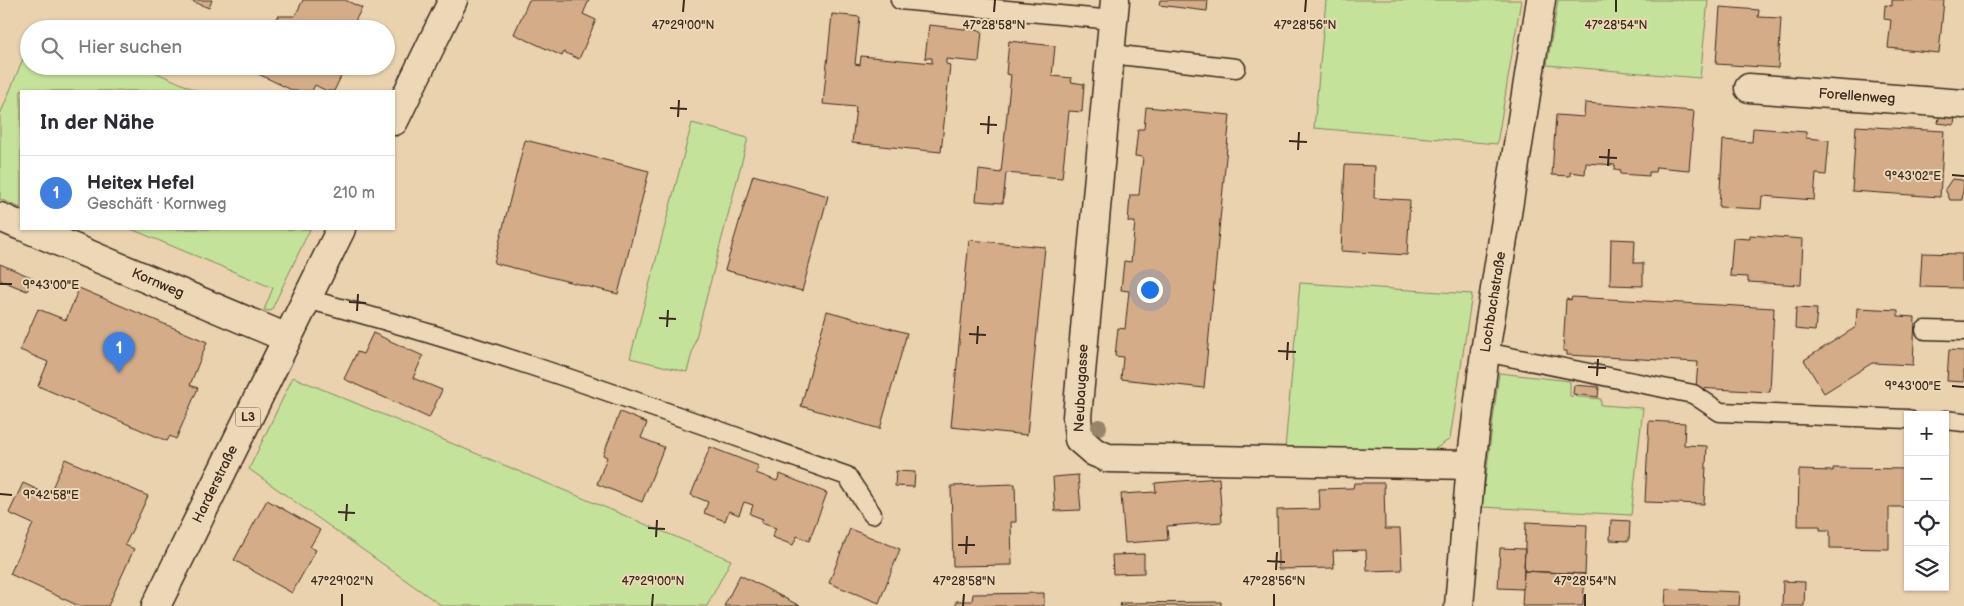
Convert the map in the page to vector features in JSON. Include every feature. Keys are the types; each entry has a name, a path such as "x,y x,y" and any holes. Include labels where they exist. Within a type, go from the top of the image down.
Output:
{"street":[{"name":"Lochbachstraße","path":"1459,606 1471,465 1485,352 1541,0"},
{"path":"395,119 449,1"},
{"name":"Neubaugasse","path":"1114,10 1077,417 1078,439 1094,452 1108,458 1471,465"},
{"name":"Forellenweg","path":"1749,88 1964,104"},
{"path":"0,217 20,226"},
{"name":"Kornweg","path":"31,230 287,338"},
{"name":"Harderstraße","path":"156,606 340,230"}],"lane":[{"path":"900,0 1114,10"},
{"path":"1110,54 1236,68"},
{"path":"306,299 356,311 458,342 847,476 872,514"},
{"path":"1926,330 1964,331"},
{"path":"1485,352 1693,394 1720,412 1904,418"},
{"path":"1949,420 1964,422"}],"green space":[{"path":"1326,0 1521,0 1497,144 1314,128"},
{"path":"1558,0 1708,0 1700,78 1547,65"},
{"path":"20,66 20,75 162,75 196,90 20,90 20,208 0,199 0,115"},
{"path":"692,123 748,138 687,372 630,358"},
{"path":"133,230 310,230 271,311 264,310 273,288"},
{"path":"1300,283 1472,294 1450,439 1435,449 1365,453 1285,448"},
{"path":"1499,373 1570,381 1570,396 1601,399 1601,405 1643,408 1631,515 1482,507"},
{"path":"293,377 731,560 707,606 442,606 249,469"}],"building":[{"path":"189,0 212,0 209,8"},
{"path":"303,0 345,0 362,8 356,20 276,20 278,16 295,16"},
{"path":"529,0 589,0 583,14 596,20 579,59 564,52 562,56 514,34"},
{"path":"1160,0 1208,0 1207,11 1159,5"},
{"path":"1892,0 1944,0 1939,53 1888,48 1891,20 1884,19 1885,5 1892,6"},
{"path":"1720,7 1759,10 1758,17 1781,18 1778,68 1716,64"},
{"path":"832,14 860,17 855,64 860,65 861,56 932,63 932,58 925,58 929,25 982,31 979,62 946,59 946,64 950,65 941,152 852,143 856,107 823,104"},
{"path":"1009,41 1055,46 1052,76 1072,78 1071,82 1084,84 1082,112 1069,111 1062,178 1006,173 1003,203 976,201 979,170 1001,173 1011,75 1006,74"},
{"path":"260,75 342,75 334,90 325,90 315,85 312,90 292,90"},
{"path":"1585,103 1694,111 1689,170 1656,167 1655,172 1649,172 1649,176 1620,174 1621,171 1615,170 1615,165 1586,163 1585,174 1570,172 1570,176 1552,175 1556,115 1584,117"},
{"path":"1146,107 1230,115 1204,388 1121,379 1123,357 1115,356 1118,328 1125,329 1129,291 1121,290 1124,261 1131,262 1135,222 1128,222 1130,195 1139,195 1143,157 1135,156 1138,129 1144,129"},
{"path":"1940,113 1955,115 1954,125 1938,123"},
{"path":"1856,126 1944,131 1940,197 1852,191"},
{"path":"1753,128 1806,132 1806,138 1829,140 1826,175 1816,174 1814,200 1762,196 1761,209 1719,207 1723,140 1752,142"},
{"path":"525,140 649,171 618,294 494,263"},
{"path":"1345,165 1375,166 1374,198 1410,200 1407,255 1341,251"},
{"path":"753,175 828,196 802,291 725,270"},
{"path":"1952,179 1962,180 1964,183 1962,200 1950,200 1945,189"},
{"path":"1750,235 1803,239 1801,285 1748,282 1748,277 1730,276 1733,238 1750,239"},
{"path":"1611,239 1635,240 1634,263 1643,263 1643,286 1610,285"},
{"path":"969,240 1045,247 1027,435 951,427"},
{"path":"1922,253 1962,254 1962,288 1920,287"},
{"path":"0,264 33,278 27,291 0,280"},
{"path":"79,288 207,342 190,385 198,388 176,439 170,436 167,441 38,386 48,362 20,350 38,309 66,320"},
{"path":"1572,297 1774,308 1770,392 1696,388 1698,362 1567,355 1567,351 1563,351 1566,299 1571,300"},
{"path":"1796,308 1817,309 1815,331 1795,329"},
{"path":"1857,308 1898,310 1898,316 1915,317 1913,365 1872,363 1824,393 1804,360 1856,327"},
{"path":"827,311 907,333 880,429 801,406"},
{"path":"373,333 423,356 413,378 442,390 429,418 344,379 357,352 363,354"},
{"path":"1949,350 1964,351 1964,382 1947,381"},
{"path":"1574,385 1599,387 1598,397 1573,394"},
{"path":"620,412 647,423 641,438 664,447 642,502 597,484 607,457 603,455"},
{"path":"1649,421 1685,423 1684,445 1707,446 1704,504 1645,502"},
{"path":"710,447 759,466 756,473 777,481 780,474 827,493 809,541 797,536 793,545 772,537 776,528 761,523 763,519 750,514 753,505 744,502 739,515 729,511 725,521 704,513 708,502 691,495"},
{"path":"65,459 148,496 125,545 134,549 108,606 79,606 10,574 33,524 9,513 23,483 49,495"},
{"path":"1833,468 1904,469 1904,507 1889,507 1889,549 1830,548 1830,530 1820,530 1820,526 1798,526 1799,470 1833,471"},
{"path":"896,471 915,472 914,487 895,486"},
{"path":"1078,475 1081,510 1055,511 1053,477"},
{"path":"1219,478 1222,522 1167,526 1168,540 1125,543 1121,494 1156,492 1155,483"},
{"path":"1354,483 1384,483 1385,529 1400,529 1402,570 1367,571 1366,550 1333,551 1334,568 1278,569 1277,510 1320,509 1319,489 1353,488"},
{"path":"1015,484 1016,522 1011,522 1012,565 953,566 951,486"},
{"path":"267,500 320,530 310,547 316,550 292,593 234,560"},
{"path":"1611,520 1630,521 1629,541 1610,540"},
{"path":"1526,522 1587,525 1585,574 1524,571"},
{"path":"850,529 900,549 879,603 829,583"},
{"path":"1500,548 1525,549 1523,589 1498,588"},
{"path":"1144,554 1144,573 1113,574 1112,555"},
{"path":"1524,571 1585,574 1583,606 1522,606"},
{"path":"740,575 800,606 724,606"},
{"path":"1783,581 1805,582 1804,606 1782,606"},
{"path":"1666,589 1740,592 1739,606 1665,606"},
{"path":"1044,593 1044,606 956,606 956,601 972,601 973,594"},
{"path":"1221,602 1221,606 1120,606 1121,603"}],"place":[{"name":"Heitex Hefel","path":"119,373"}]}
